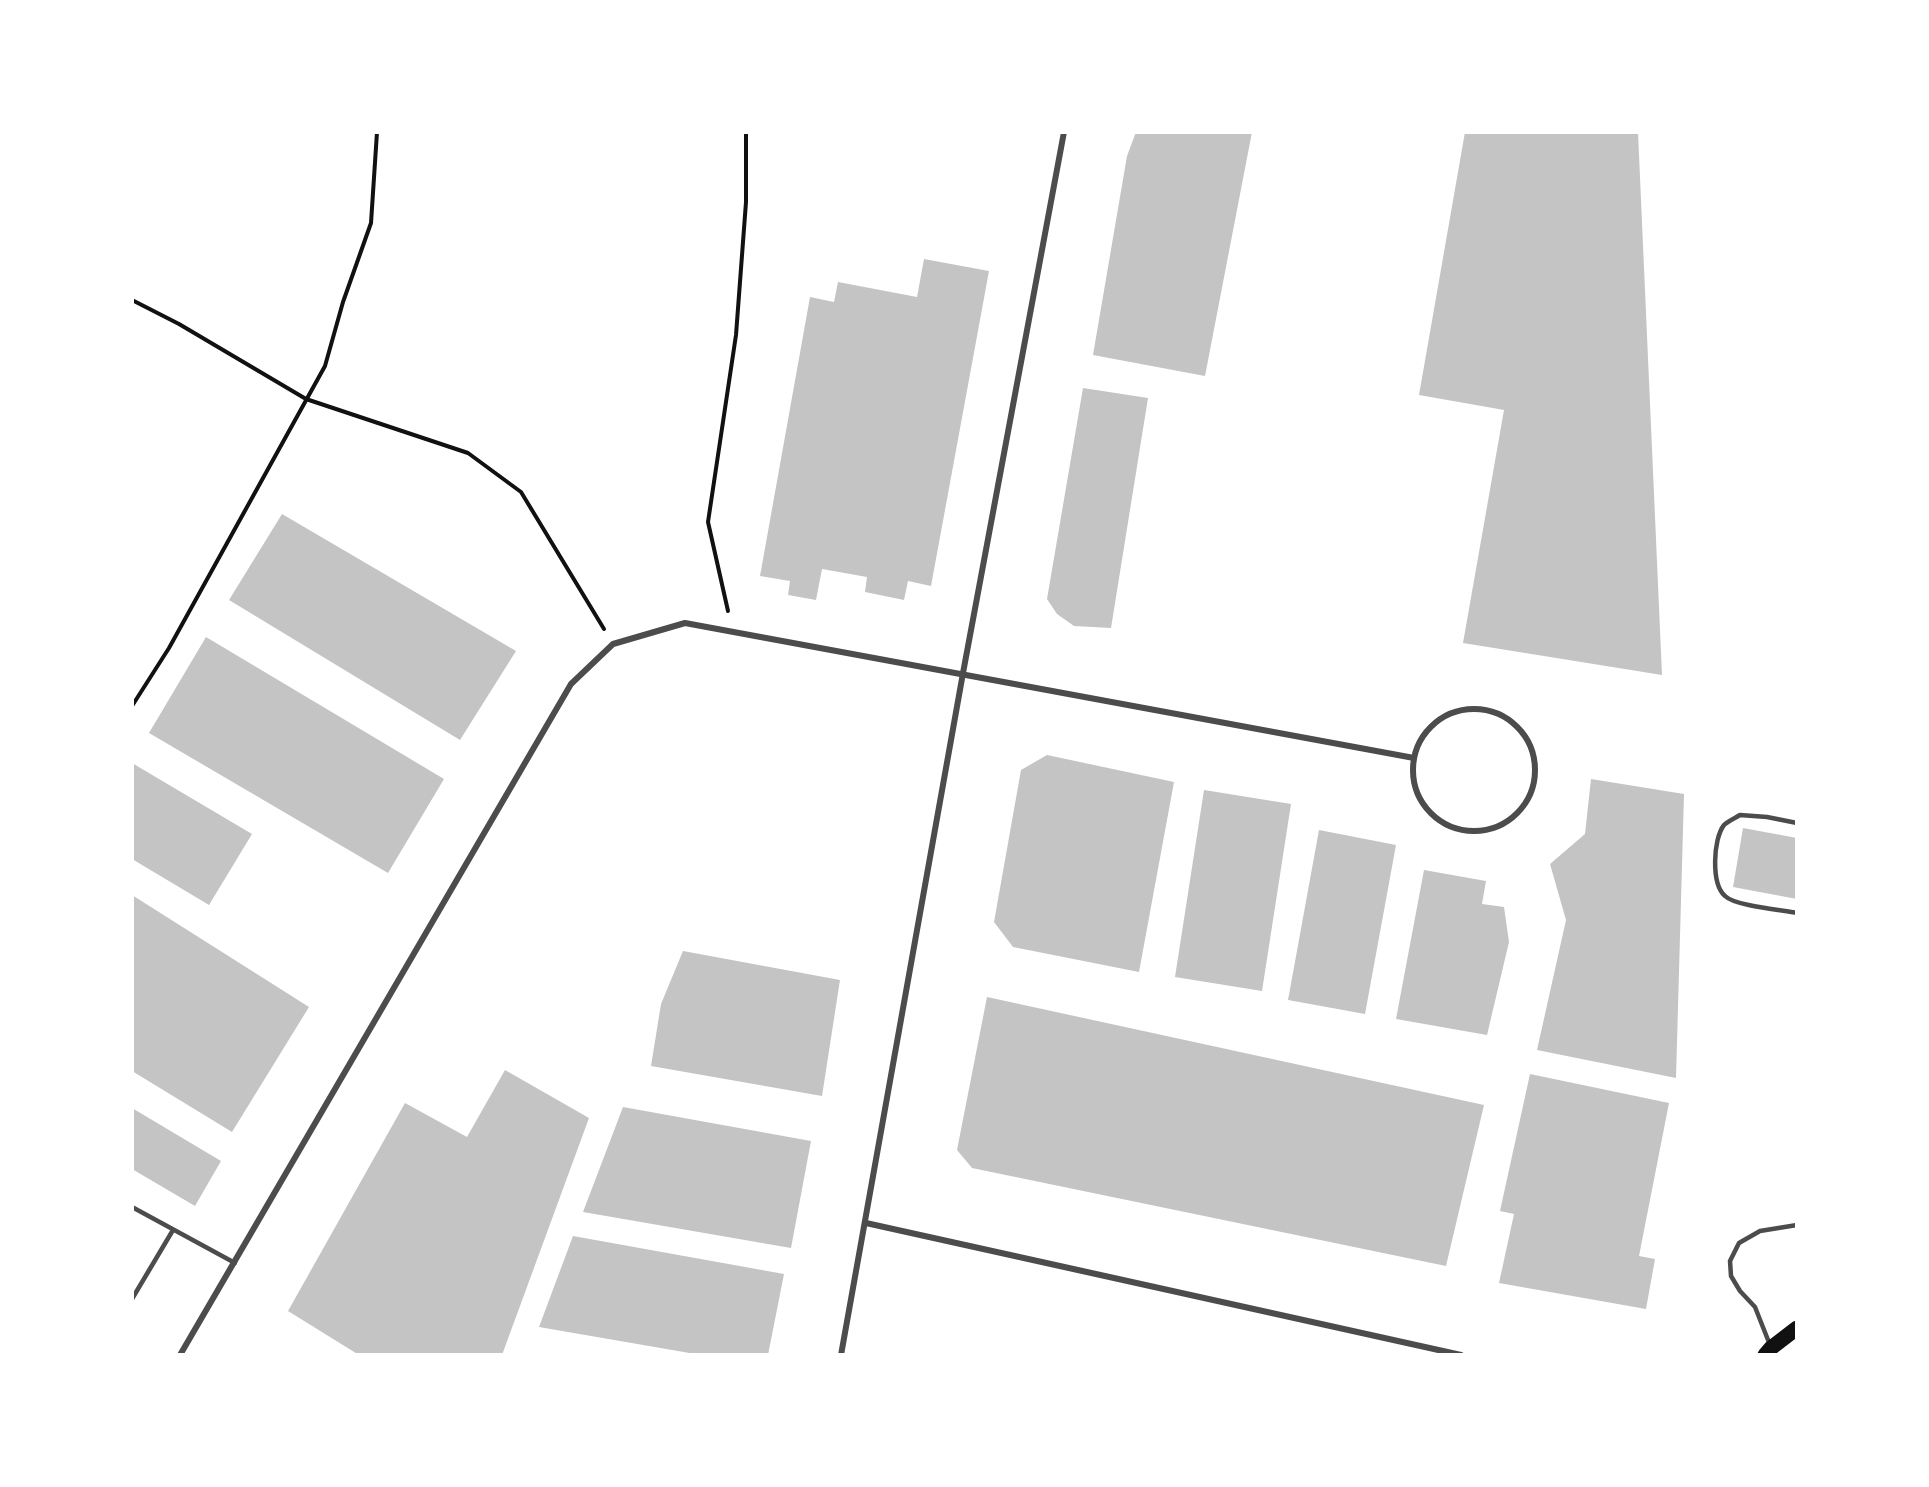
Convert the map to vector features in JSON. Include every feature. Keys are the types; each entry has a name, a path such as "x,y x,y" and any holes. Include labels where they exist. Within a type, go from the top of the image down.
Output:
{"main road":[{"path":"1768,1351 1797,1328"}],"street":[{"path":"841,1355 963,673 1064,132"},
{"path":"180,1355 571,684 614,644 685,623 1414,758"},
{"path":"1475,708 1495,712 1514,723 1528,739 1535,759 1535,778 1529,797 1517,813 1502,825 1484,830 1464,830 1446,824 1430,812 1419,797 1414,778 1414,758 1422,738 1435,722 1454,712 1475,708"},
{"path":"866,1223 1461,1355"}],"lane":[{"path":"1797,823 1740,815 1724,826 1714,855 1717,882 1725,897 1741,903 1797,913"},
{"path":"132,1207 235,1263"},
{"path":"1768,1351 1755,1307 1740,1291 1731,1276 1730,1261 1739,1243 1760,1231 1797,1225"},
{"path":"132,1299 173,1230"}],"path":[{"path":"132,706 169,648 325,366 343,302 371,223 377,132"},
{"path":"732,632 708,522 736,335 746,202 746,132"},
{"path":"132,300 179,324 306,399 468,453 521,492 614,644"}],"building":[{"path":"1136,132 1252,132 1205,376 1093,355 1127,156"},
{"path":"1465,132 1638,132 1662,675 1463,643 1504,410 1419,395"},
{"path":"924,259 989,271 931,586 908,581 904,600 865,592 867,577 822,569 816,600 788,595 790,581 760,576 810,297 834,302 838,282 917,297"},
{"path":"1083,388 1148,398 1111,628 1074,626 1057,614 1047,599"},
{"path":"282,514 516,651 460,740 229,600"},
{"path":"206,637 444,779 388,873 149,733"},
{"path":"1047,755 1174,782 1139,972 1013,947 994,922 1021,770"},
{"path":"132,763 252,834 209,905 132,859"},
{"path":"1591,779 1684,794 1676,1078 1537,1050 1566,920 1550,864 1585,834"},
{"path":"1204,790 1291,804 1262,991 1175,977"},
{"path":"1743,828 1797,838 1797,899 1733,887"},
{"path":"1319,830 1396,845 1365,1014 1288,1000"},
{"path":"1424,870 1486,881 1482,904 1504,907 1509,942 1487,1035 1396,1019"},
{"path":"132,895 309,1007 232,1132 132,1071"},
{"path":"683,951 840,980 822,1096 651,1066 661,1004"},
{"path":"987,997 1484,1105 1446,1266 972,1168 957,1150"},
{"path":"505,1070 589,1118 502,1355 359,1355 288,1311 405,1103 467,1137"},
{"path":"1530,1074 1669,1103 1639,1256 1655,1259 1646,1309 1499,1283 1514,1214 1500,1211"},
{"path":"623,1107 811,1141 791,1248 583,1212"},
{"path":"132,1108 221,1161 195,1206 132,1169"},
{"path":"573,1236 784,1274 768,1355 701,1355 539,1327"}]}
